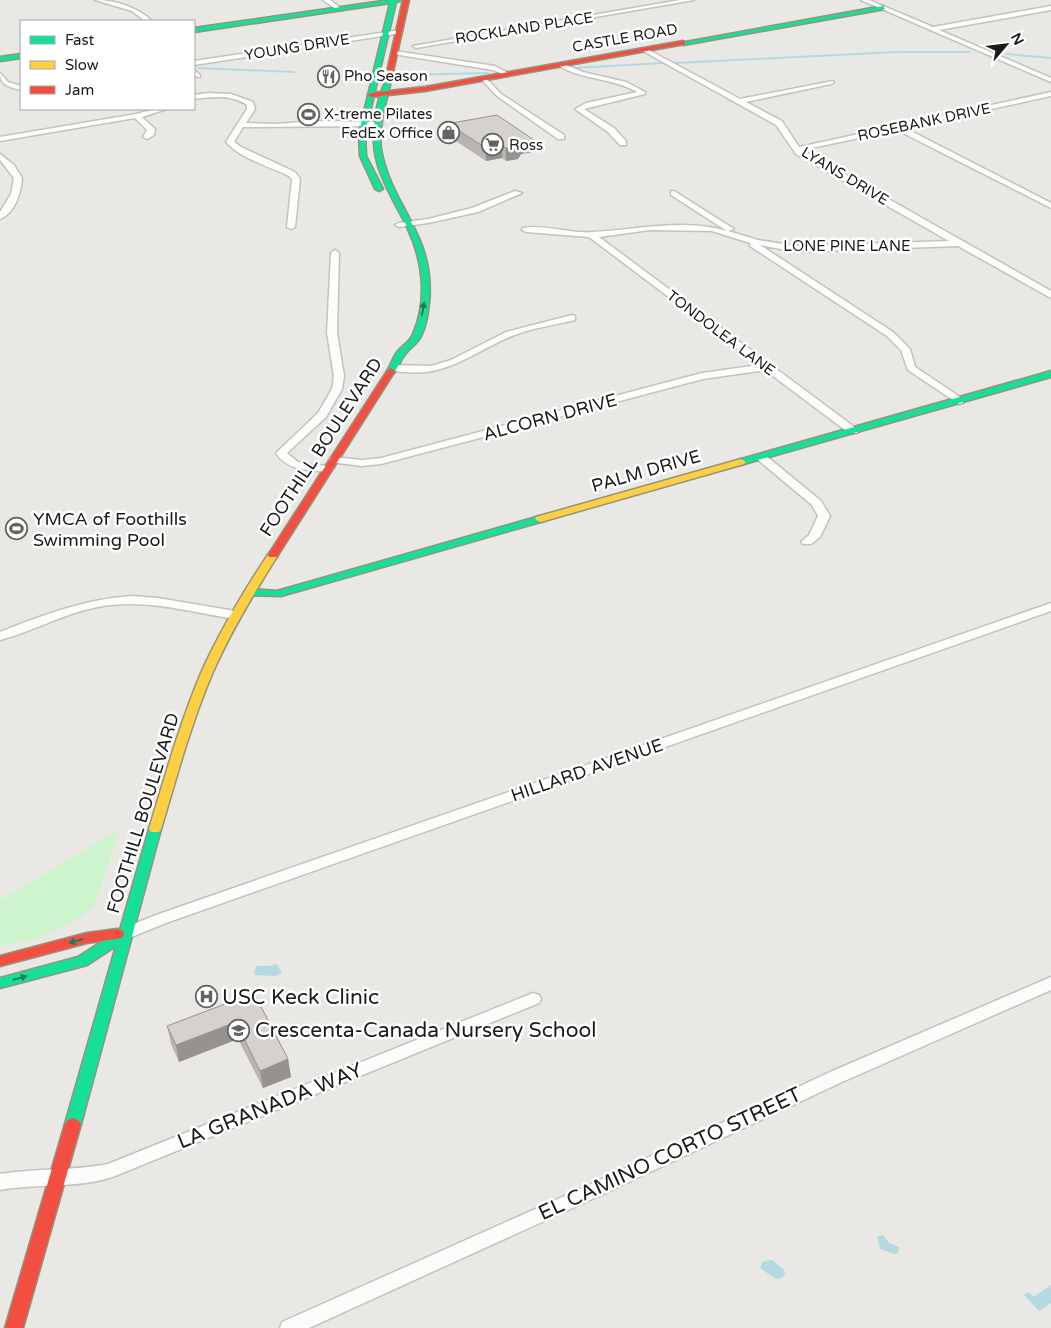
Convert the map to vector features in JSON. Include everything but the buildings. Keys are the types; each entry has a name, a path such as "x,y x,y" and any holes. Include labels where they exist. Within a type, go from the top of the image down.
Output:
{"main road":[{"path":"195,30 396,0"},
{"name":"FOOTHILL BOULEVARD","path":"14,1328 83,1089 124,934 191,713 216,652 235,615 394,368 403,351 412,345 419,330 425,296 425,269 422,254 363,156 364,124 385,33 396,0"},
{"name":"FOOTHILL BOULEVARD","path":"385,190 377,147 379,124 406,0"},
{"name":"CASTLE ROAD","path":"371,95 385,95 883,8"},
{"path":"0,59 20,56"},
{"name":"FOOTHILL BOULEVARD","path":"404,224 414,271"},
{"name":"FOOTHILL BOULEVARD","path":"403,334 400,342 403,351"},
{"name":"PALM DRIVE","path":"249,592 277,594 1051,374"},
{"name":"HILLARD AVENUE","path":"0,961 87,938 124,934"},
{"name":"HILLARD AVENUE","path":"0,983 82,960 124,934"}],"street":[{"path":"98,0 134,10 149,20"},
{"path":"326,0 339,9"},
{"name":"ROCKLAND PLACE","path":"416,46 691,0"},
{"path":"864,0 1051,80"},
{"path":"933,29 1051,8"},
{"name":"YOUNG DRIVE","path":"195,63 400,32"},
{"name":"LYANS DRIVE","path":"645,50 779,123 799,152 1051,295"},
{"path":"395,53 495,68 507,74"},
{"path":"561,65 573,72 628,85 643,94 589,105 579,109 611,130 623,143"},
{"path":"0,75 6,83 20,88"},
{"path":"483,78 498,95 561,137"},
{"path":"740,101 831,82"},
{"name":"ROSEBANK DRIVE","path":"798,149 1051,94"},
{"path":"195,97 219,95 246,101 251,109 230,142 284,170 296,179 291,227"},
{"path":"0,139 137,116 159,110"},
{"path":"137,116 151,129 147,137"},
{"path":"241,125 379,124"},
{"path":"899,128 1051,206"},
{"path":"0,156 11,167 18,178 18,186 14,199 0,217"},
{"path":"404,224 475,210 518,193"},
{"path":"674,193 890,334 905,349 911,368 959,401"},
{"name":"LONE PINE LANE","path":"526,230 591,235 650,228 719,230 768,245 796,249 960,243"},
{"name":"TONDOLEA LANE","path":"591,235 853,430"},
{"name":"ALCORN DRIVE","path":"335,253 332,333 339,376 337,389 322,416 281,453 287,462 294,465 331,465 381,461 650,391 688,379 766,367"},
{"path":"394,368 432,369 454,362 509,334 572,318"},
{"path":"761,457 817,503 821,510 824,516 814,537 807,542"},
{"path":"0,636 73,609 97,603 132,600 150,601 235,615"},
{"name":"HILLARD AVENUE","path":"124,934 161,919 1051,607"},
{"name":"EL CAMINO CORTO STREET","path":"289,1328 593,1191 836,1077 1051,983"},
{"name":"LA GRANADA WAY","path":"0,1182 95,1174 109,1171 533,999"}],"green space":[{"path":"117,831 115,846 94,907 80,918 39,938 0,946 0,900"}],"water":[{"path":"277,964 282,973 275,976 254,975 256,966"},
{"path":"883,1235 889,1243 899,1247 898,1253 895,1254 880,1249 877,1237"},
{"path":"772,1260 784,1270 785,1274 782,1278 776,1279 760,1268 762,1262"},
{"path":"1051,1285 1051,1303 1039,1311 1024,1295 1029,1292 1033,1297"}],"waterway":[{"path":"676,63 897,52 970,52"},
{"path":"1006,54 1051,58"},
{"path":"575,68 663,63"},
{"path":"198,68 294,72"},
{"path":"400,75 488,73"}],"traffic: fast":[{"path":"379,189 363,156 362,133 394,0"},
{"path":"195,30 401,0"},
{"path":"683,43 883,8"},
{"path":"0,59 20,56"},
{"path":"388,81 378,124 378,149 389,185 421,251 426,285 422,319 416,338 401,353 391,371"},
{"path":"741,462 1051,374"},
{"path":"249,592 277,594 540,519"},
{"path":"73,1124 155,829"},
{"path":"0,983 82,961 124,934"}],"traffic: slow":[{"path":"540,519 741,462"},
{"path":"155,829 183,739 207,672 236,614 273,555"}],"traffic: jam":[{"path":"388,81 406,0"},
{"path":"371,95 425,89 683,43"},
{"path":"273,555 391,371"},
{"path":"0,961 87,938 117,934"},
{"path":"14,1328 73,1124"}],"place":[{"name":"Pho Season","path":"328,76"},
{"name":"X-treme Pilates","path":"308,114"},
{"name":"FedEx Office","path":"449,133"},
{"name":"Ross","path":"493,145"},
{"name":"YMCA of Foothills Swimming Pool","path":"17,529"},
{"name":"USC Keck Clinic","path":"206,997"},
{"name":"Crescenta-Canada Nursery School","path":"239,1030"}]}
